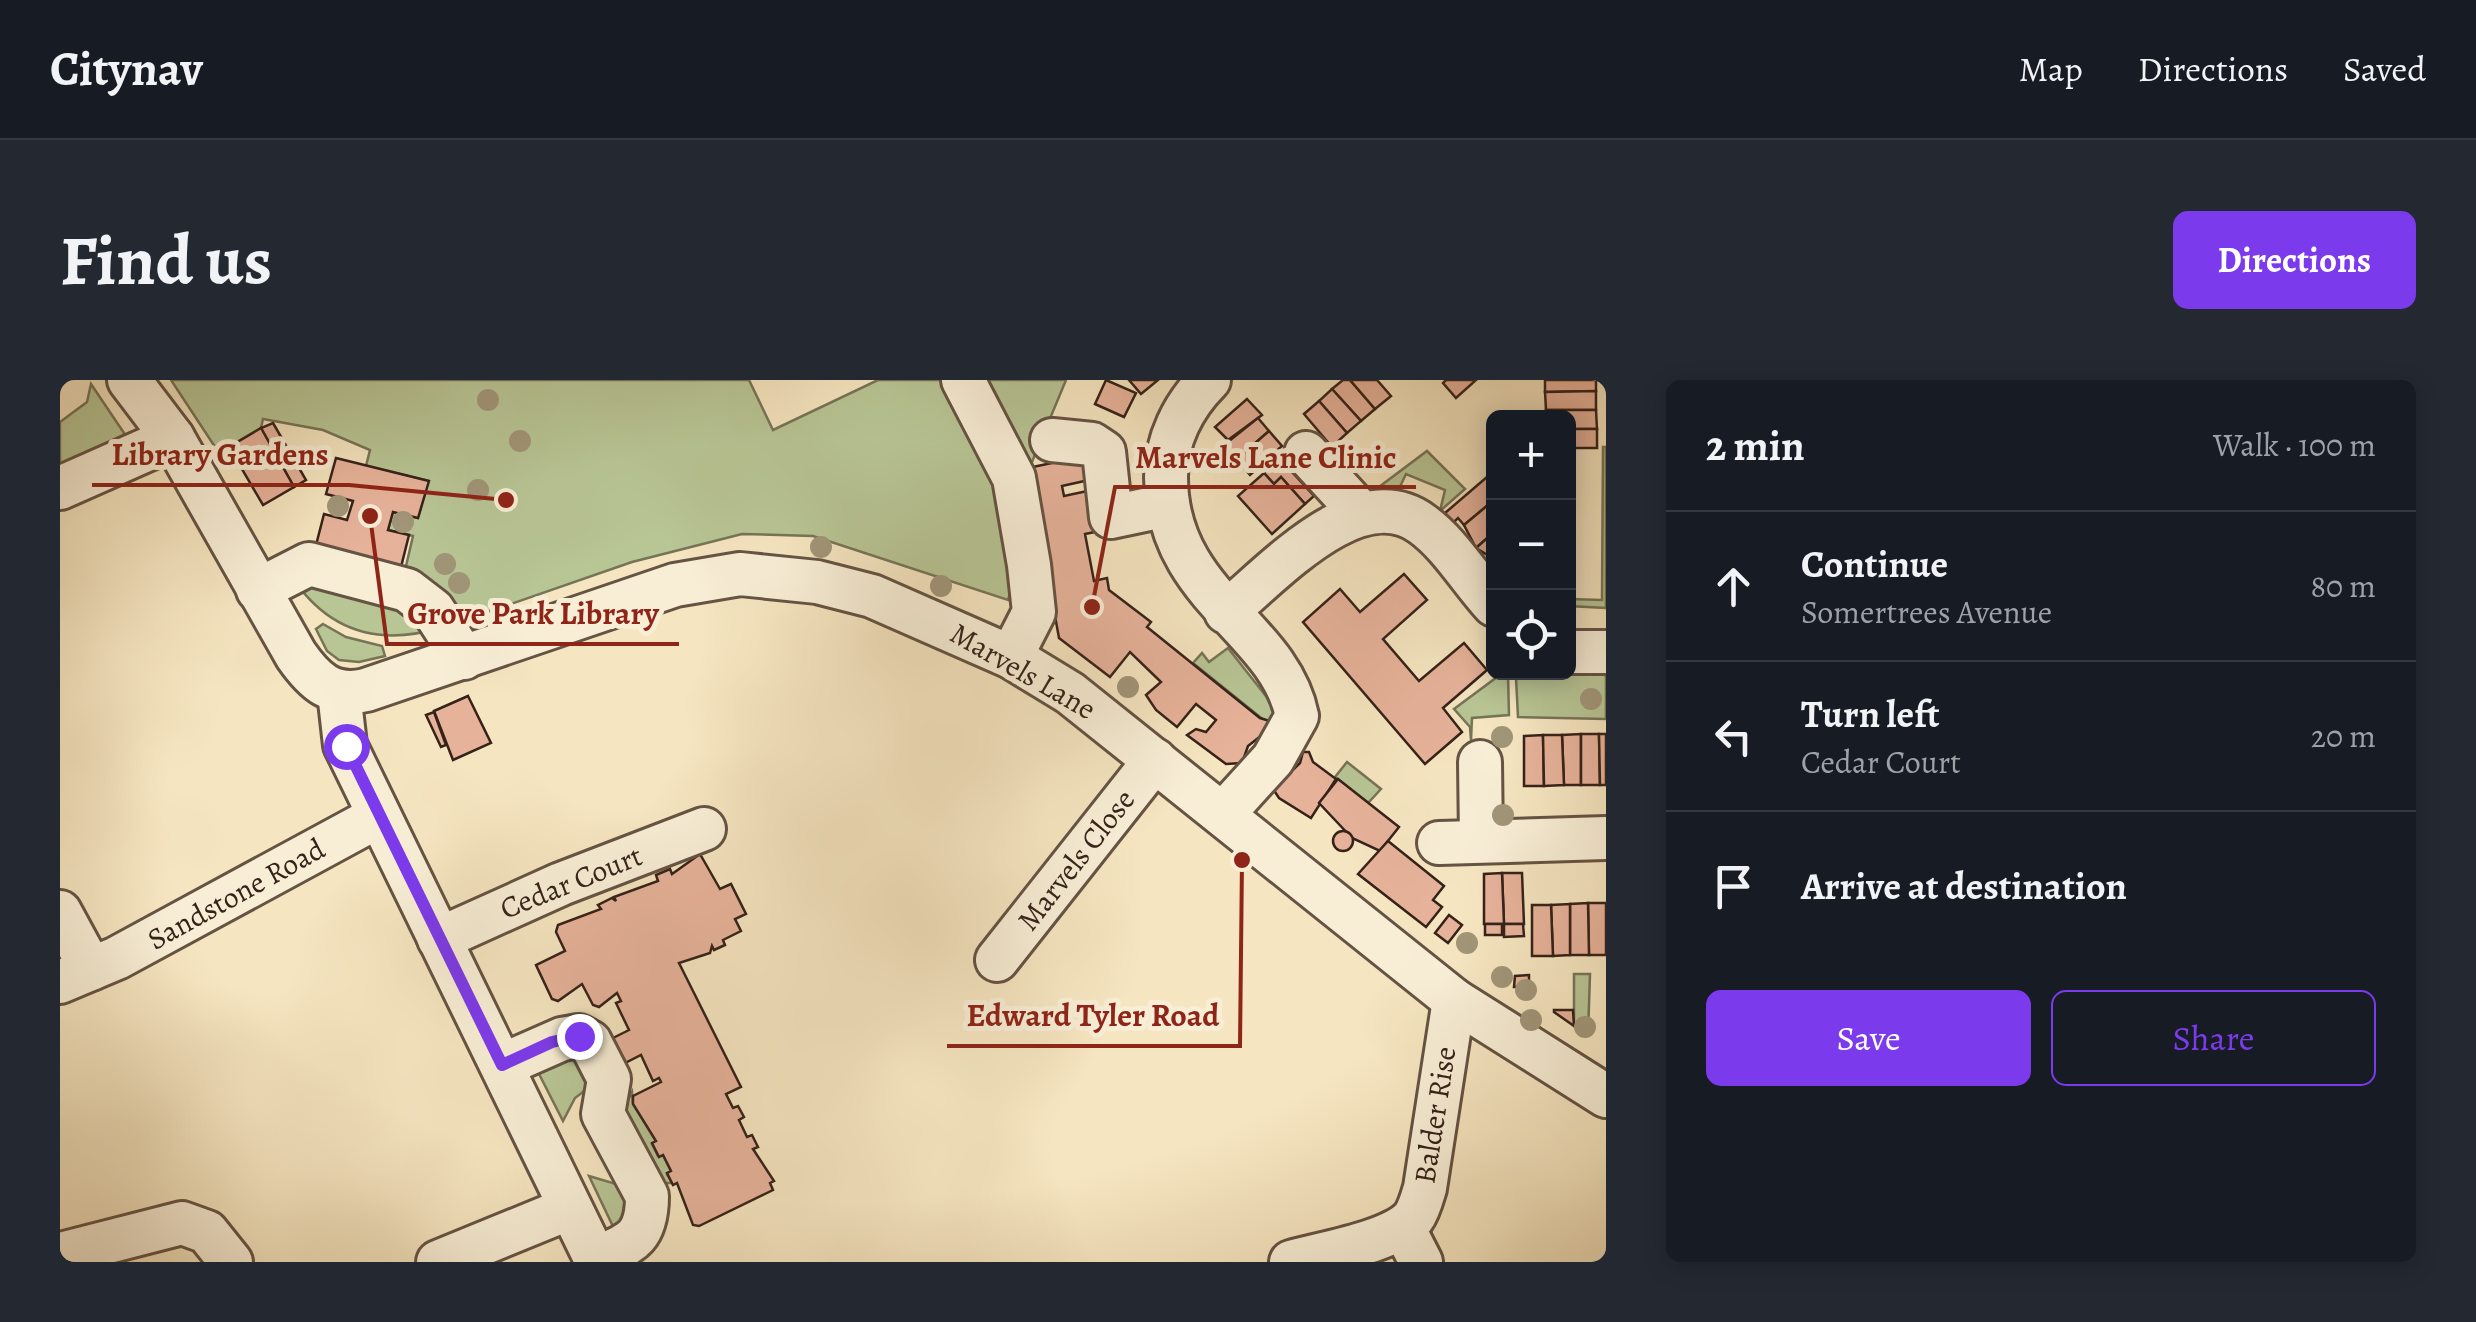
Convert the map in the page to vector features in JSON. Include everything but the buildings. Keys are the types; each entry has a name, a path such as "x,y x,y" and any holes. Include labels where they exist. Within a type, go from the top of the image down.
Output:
{"street":[{"path":"130,380 173,438 312,678 340,692 346,746 596,1261 635,1238 644,1230 646,1196 603,1114 609,1080 590,1042 579,1036 552,1042 502,1065"},
{"path":"963,380 1014,478 1034,612 1011,657"},
{"path":"1209,380 1186,407 1172,440 1166,472 1168,505 1182,552 1226,612 1282,677 1297,716 1273,759 1223,814"},
{"path":"60,488 173,438"},
{"path":"1052,440 1092,444 1104,452 1110,517 1168,505"},
{"path":"1306,453 1361,513"},
{"path":"1226,612 1337,522 1361,513 1394,514 1424,525 1486,595"},
{"path":"258,590 310,564 407,590 433,610 464,658"},
{"name":"Marvels Lane","path":"340,692 366,690 675,585 740,574 817,582 872,596 1011,657 1070,694 1454,1000 1598,1076"},
{"path":"1576,652 1606,652"},
{"name":"Marvels Close","path":"998,960 1155,760"},
{"path":"1480,762 1481,839"},
{"name":"Sandstone Road","path":"60,912 76,976 379,816"},
{"name":"Cedar Court","path":"439,939 561,884 704,829"},
{"path":"1439,842 1606,838"},
{"name":"Balder Rise","path":"1291,1262 1412,1245 1425,1188 1454,1000"},
{"path":"438,1262 570,1208"},
{"path":"65,1253 182,1223 208,1232 229,1259"}],"green space":[{"path":"171,380 749,380 773,430 878,380 947,380 976,432 1019,562 1008,600 813,536 742,534 632,562 453,624 403,579 413,536 388,530 393,512 418,518 428,481 366,466 370,450 323,430 263,419 261,428 219,453"},
{"path":"979,380 1066,380 1032,462 1020,469"},
{"path":"91,384 124,433 122,439 60,469 60,422 87,402"},
{"path":"1606,447 1606,608 1576,606 1576,599 1602,600"},
{"path":"1427,451 1465,489 1440,511 1445,490 1406,474 1397,493 1375,490"},
{"path":"318,572 440,628 376,634 340,623 308,598 294,580"},
{"path":"323,624 346,637 382,646 385,656 359,662 339,660 327,651 316,629"},
{"path":"1228,648 1273,705 1275,715 1270,725 1193,663 1202,653 1209,662"},
{"path":"1600,671 1606,676 1606,719 1518,717 1516,680 1576,680 1576,673"},
{"path":"1493,680 1508,680 1509,715 1472,718 1471,740 1470,727 1454,709"},
{"path":"1347,762 1381,789 1368,803 1335,777"},
{"path":"1574,974 1590,974 1588,1035 1574,1026"},
{"path":"571,1047 596,1082 575,1098 563,1121 535,1066"},
{"path":"632,1092 633,1104 656,1141 652,1144 671,1171 667,1174 672,1183 655,1183 623,1110"},
{"path":"589,1176 633,1189 618,1237"}],"place":[{"name":"Library Gardens","path":"506,500"},
{"name":"Grove Park Library","path":"370,516"},
{"name":"Marvels Lane Clinic","path":"1092,607"},
{"name":"Edward Tyler Road","path":"1242,860"}],"route":[{"path":"346,746 502,1065 552,1042 579,1036"}]}
